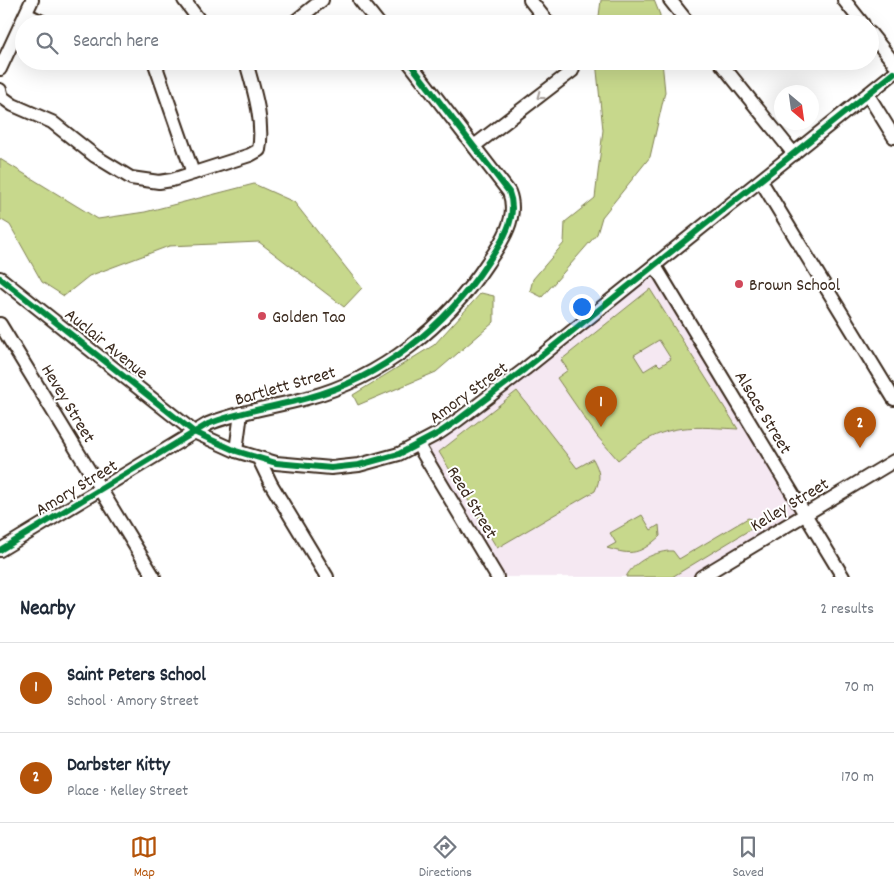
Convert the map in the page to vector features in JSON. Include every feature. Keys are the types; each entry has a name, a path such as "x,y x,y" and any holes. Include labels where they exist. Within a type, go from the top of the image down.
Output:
{"street":[{"path":"26,14 32,0"},
{"path":"184,0 195,15"},
{"path":"303,15 322,0"},
{"path":"360,0 371,15"},
{"path":"530,0 541,15"},
{"path":"670,0 682,15"},
{"path":"844,0 856,15"},
{"path":"0,70 15,38"},
{"path":"879,44 894,63"},
{"path":"157,70 193,173"},
{"path":"0,90 2,97 13,105 52,122 95,156 131,178 158,182 250,155 259,150 261,141 256,98 248,70"},
{"name":"Bartlett Street","path":"194,432 208,424 241,413 309,398 373,371 423,336 463,297 495,252 506,233 513,210 509,192 415,70"},
{"path":"474,146 572,70"},
{"path":"726,70 794,154"},
{"name":"Amory Street","path":"0,550 194,432 259,459 303,467 346,467 386,458 418,445 458,420 518,375 894,73"},
{"path":"868,95 894,137"},
{"path":"761,181 894,398"},
{"name":"Alsace Street","path":"655,266 843,577"},
{"name":"Auclair Avenue","path":"0,278 194,432"},
{"name":"Hevey Street","path":"0,324 154,577"},
{"name":"Bartlett Street","path":"236,451 241,413"},
{"name":"Reed Street","path":"418,445 497,577"},
{"path":"259,459 271,484 327,577"},
{"name":"Kelley Street","path":"701,577 894,461"}],"shaded area":[{"path":"655,266 806,514 701,577 497,577 418,445"}],"green space":[{"path":"601,0 654,0 660,15 599,15"},
{"path":"597,70 663,70 665,92 650,157 602,217 597,234 542,297 530,291 533,279 564,243 565,222 595,198 603,130"},
{"path":"0,159 98,219 145,212 254,184 294,202 362,288 344,307 259,242 169,246 89,276 64,296 42,282 10,225 0,219"},
{"path":"650,289 738,429 702,427 661,433 648,439 618,460 597,436 557,378 568,370 561,360","holes":["659,340 671,359 660,366 657,363 644,371 634,355"]},
{"path":"481,293 494,296 494,322 436,372 358,405 353,395 434,345"},
{"path":"517,391 577,468 593,459 599,479 595,491 497,548 439,452"},
{"path":"642,515 651,530 659,525 660,536 647,547 635,552 623,552 607,548 616,543 610,533"},
{"path":"748,518 752,519 756,526 672,577 626,577 634,566 646,558 667,551 673,551 679,559"}],"cycle path":[{"path":"0,550 208,424 245,412 307,398 335,389 361,377 386,363 410,346 453,307 499,246 508,229 512,201 509,192 415,70"},
{"path":"0,278 194,432 236,451 276,463 331,468 359,465 399,454 439,433 458,420 525,369 894,73"}],"place":[{"name":"Brown School","path":"739,284"},
{"name":"Golden Tao","path":"262,316"},
{"name":"Saint Peters School","path":"601,427"},
{"name":"Darbster Kitty","path":"860,448"}]}
